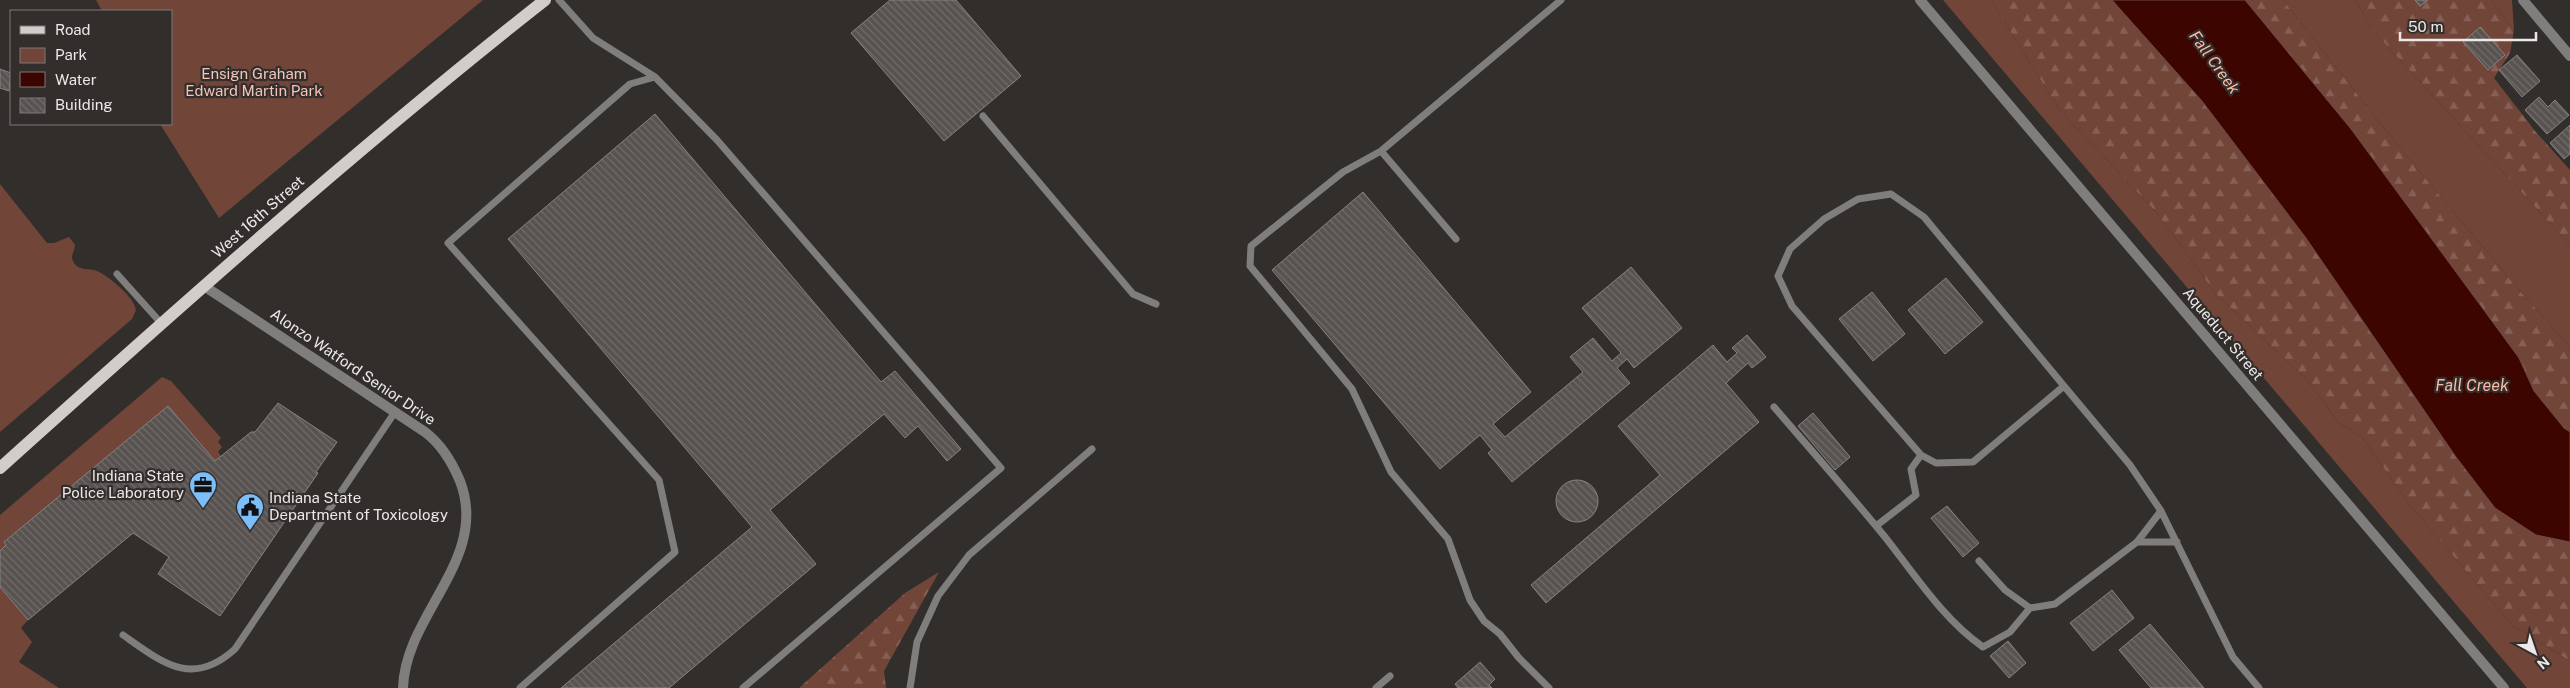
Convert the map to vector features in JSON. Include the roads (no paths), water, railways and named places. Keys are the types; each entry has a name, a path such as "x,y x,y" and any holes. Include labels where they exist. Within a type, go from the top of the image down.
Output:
{"main road":[{"name":"West 16th Street","path":"0,468 161,323 357,153 545,0"}],"street":[{"name":"Aqueduct Street","path":"1920,0 2504,688"},
{"path":"2523,0 2570,56"},
{"name":"Alonzo Watford Senior Drive","path":"204,286 433,438 444,451 457,473 464,491 466,511 462,550 413,646 406,665 403,688"}],"lane":[{"path":"559,0 593,38 655,77 716,140 1002,468 743,688"},
{"path":"1549,688 1519,658 1500,634 1484,621 1470,600 1448,539 1391,472 1352,389 1250,266 1251,246 1343,172 1381,151 1561,0"},
{"path":"520,688 675,552 659,480 448,243 630,84 655,77"},
{"path":"984,116 1133,294 1156,304"},
{"path":"1381,151 1456,239"},
{"path":"2064,386 1973,462 1936,463 1921,456 1792,306 1778,276 1790,249 1824,219 1858,199 1890,194 1924,217 2130,465 2161,511 2233,657 2259,688"},
{"path":"117,274 161,323"},
{"path":"1774,407 1962,630 1983,647 2010,632 2030,608 2055,604 2137,542 2161,511"},
{"path":"122,635 176,669 195,671 220,662 235,649 395,412"},
{"path":"910,688 917,642 938,596 969,555 1092,449"},
{"path":"1876,526 1916,495 1911,469 1921,456"},
{"path":"2137,542 2177,542"},
{"path":"1979,562 2005,590 2030,608"},
{"path":"1376,688 1390,676"}],"water":[{"name":"Fall Creek","path":"2112,0 2245,0 2351,129 2519,358 2534,391 2564,428 2570,432 2570,542 2536,535 2495,508 2456,457 2306,238 2202,101"}],"place":[{"name":"Indiana State Police Laboratory","path":"203,509"},
{"name":"Indiana State Department of Toxicology","path":"250,531"}],"park label":[{"name":"Ensign Graham Edward Martin Park","path":"254,82"}]}
